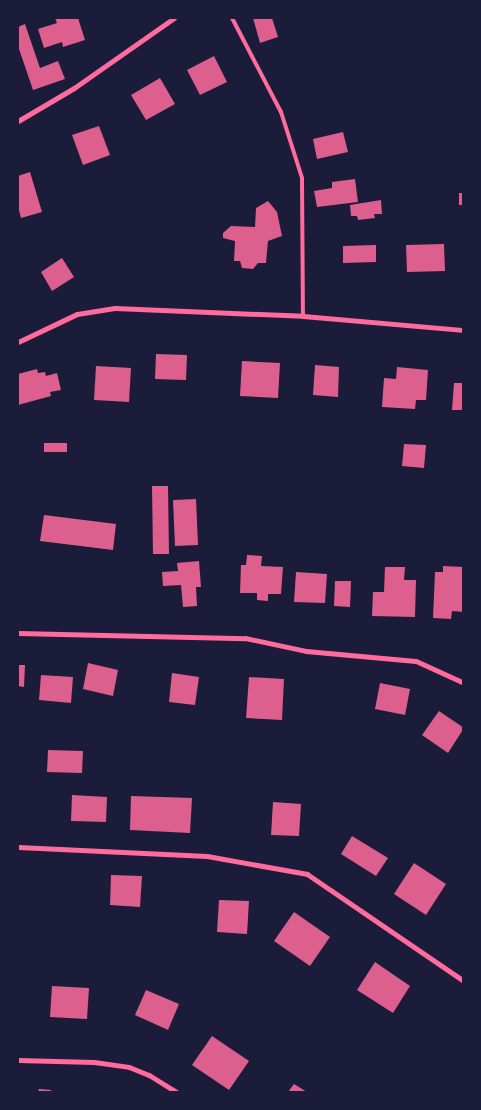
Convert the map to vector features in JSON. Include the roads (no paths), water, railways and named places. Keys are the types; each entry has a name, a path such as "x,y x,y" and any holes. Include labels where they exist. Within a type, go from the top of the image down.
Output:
{"street":[{"path":"18,121 74,88 174,18"},
{"path":"18,342 77,314 114,308 304,316 464,330"},
{"path":"18,633 245,638 306,651 416,661 464,683"},
{"path":"18,847 207,856 307,874 464,981"},
{"path":"18,1060 94,1062 129,1067 176,1092"}],"lane":[{"path":"232,18 281,112 302,178 304,316"}]}
